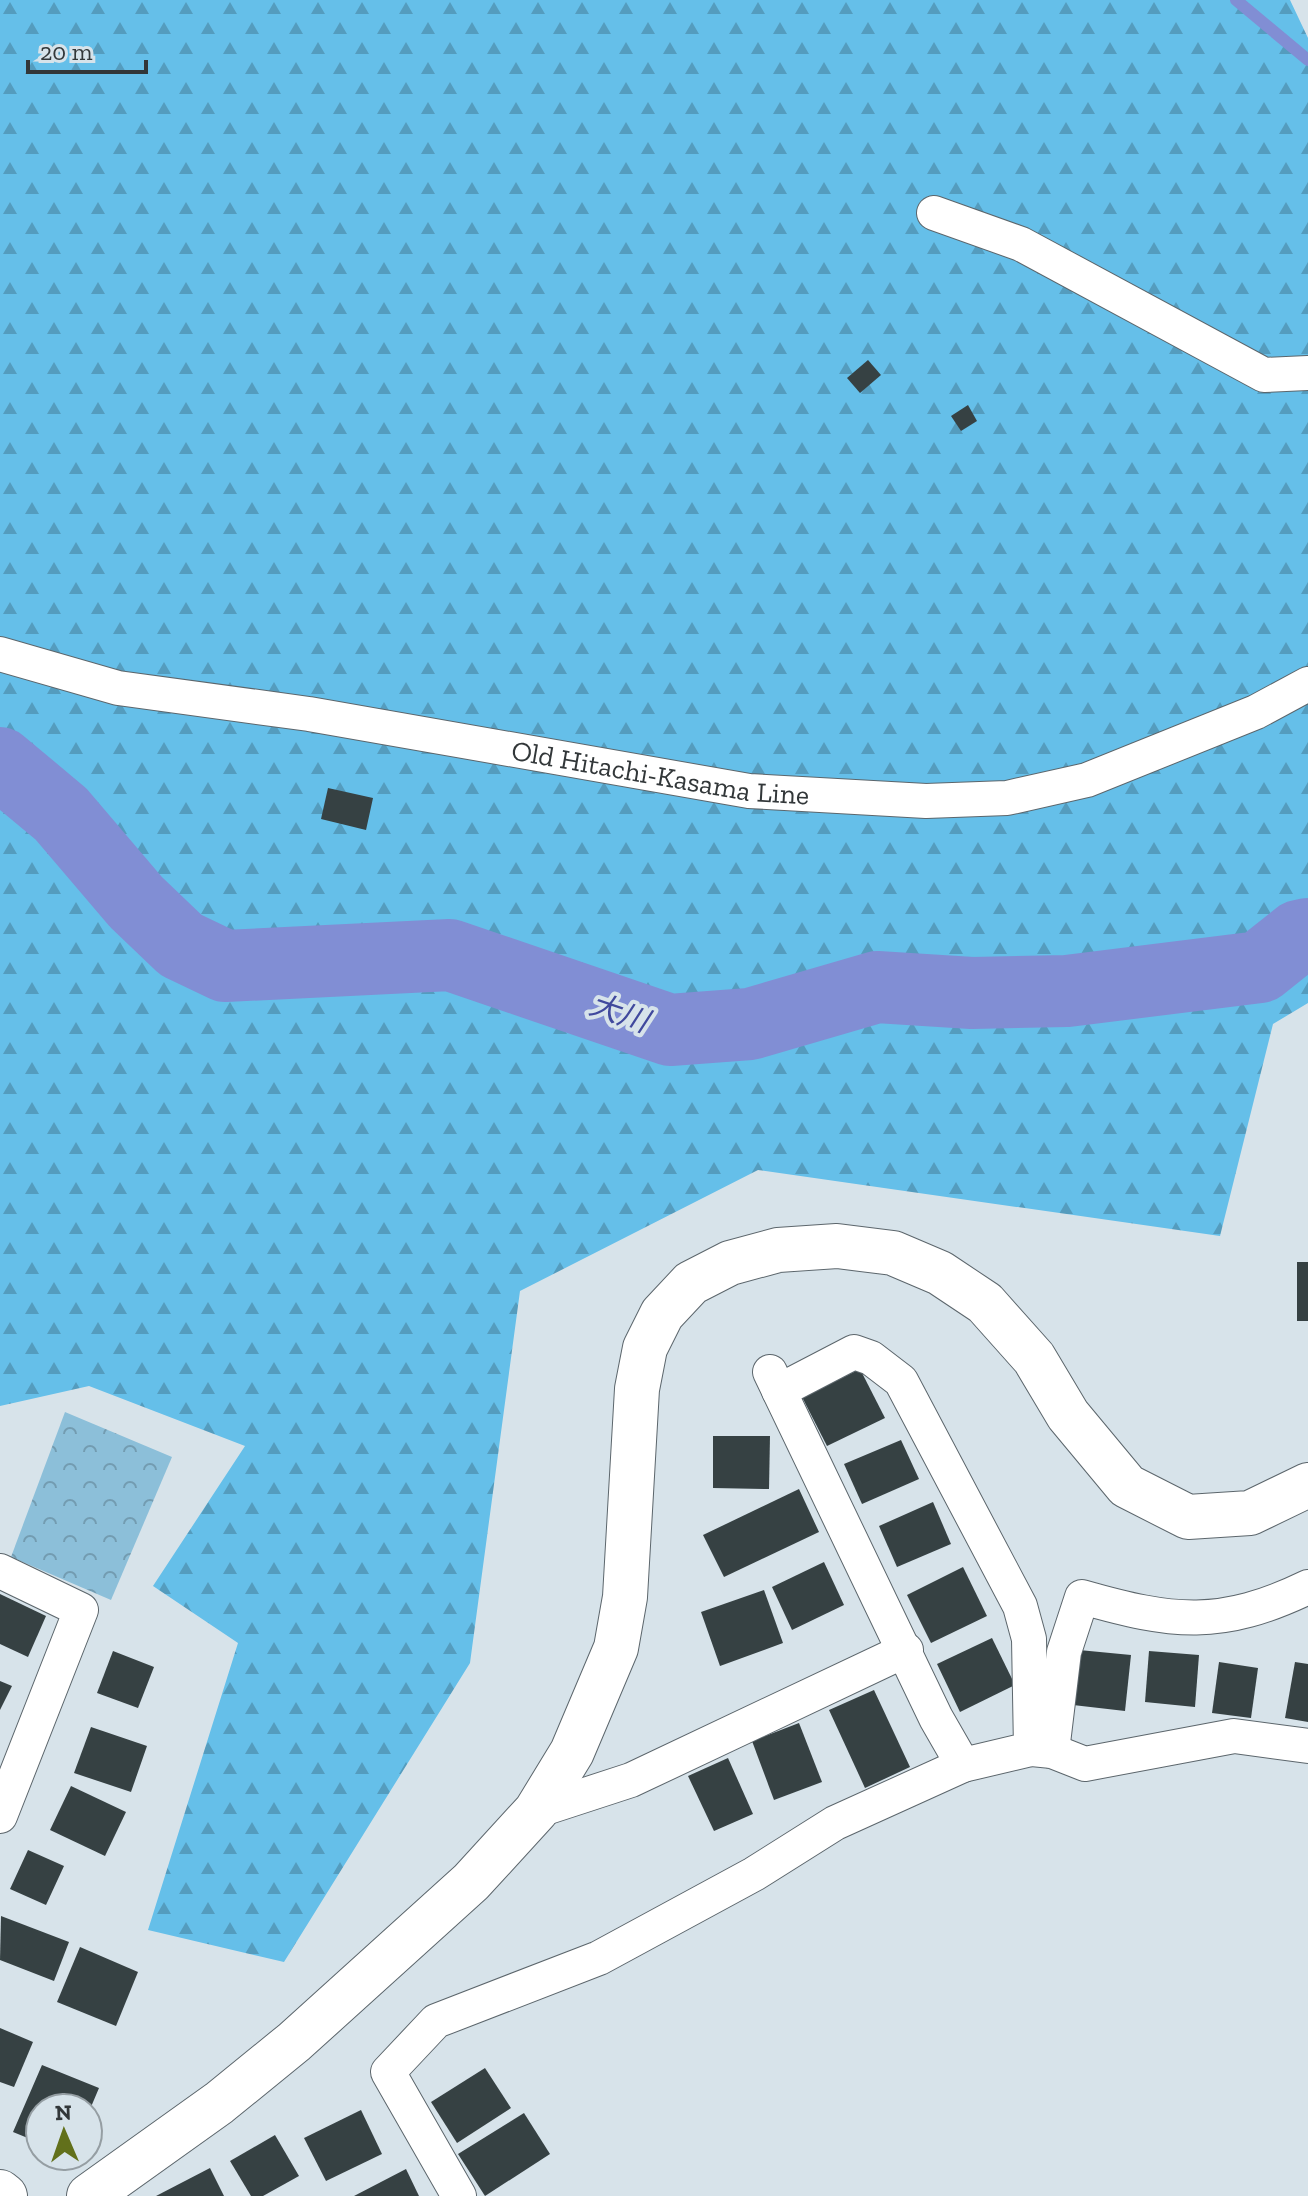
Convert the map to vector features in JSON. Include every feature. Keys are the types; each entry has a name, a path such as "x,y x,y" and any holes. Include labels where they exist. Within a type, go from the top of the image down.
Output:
{"street":[{"path":"934,213 1021,244 1264,375 1308,373"},
{"name":"Old Hitachi-Kasama Line","path":"0,654 43,670 118,688 309,714 749,791 926,801 1007,798 1087,780 1256,712 1308,684"},
{"path":"89,2196 219,2103 294,2042 471,1882 536,1811 572,1752 616,1648 625,1597 637,1389 645,1348 662,1314 691,1283 730,1263 778,1250 837,1246 893,1253 940,1273 985,1303 1034,1358 1068,1415 1127,1486 1188,1517 1250,1513 1308,1485"},
{"path":"963,1765 936,1718 906,1650 774,1382 854,1352 871,1358 901,1381 1020,1606 1029,1639 1042,1750"},
{"path":"0,1571 81,1610 0,1816"},
{"path":"1042,1750 1064,1652 1082,1597 1148,1616 1218,1618 1270,1606 1308,1587"},
{"path":"536,1811 631,1780 906,1650"},
{"path":"459,2196 388,2072 436,2021 599,1958 754,1874 835,1823 963,1765 1042,1750 1085,1764 1234,1736 1308,1746"},
{"path":"0,2192 5,2196"}],"green space":[{"path":"0,0 1290,0 1308,38 1308,1003 1273,1024 1220,1236 758,1170 520,1291 470,1663 284,1962 148,1930 238,1643 153,1586 245,1446 89,1386 0,1406"},
{"path":"65,1412 172,1457 111,1600 11,1557"}],"building":[{"path":"868,360 881,375 860,393 847,378"},
{"path":"968,405 977,421 961,431 951,416"},
{"path":"328,788 373,798 366,830 321,819"},
{"path":"1297,1262 1308,1262 1308,1321 1297,1321"},
{"path":"860,1369 885,1418 827,1446 802,1397"},
{"path":"713,1436 770,1436 769,1489 713,1488"},
{"path":"901,1440 919,1479 862,1504 844,1464"},
{"path":"799,1489 819,1532 724,1577 703,1535"},
{"path":"933,1502 951,1544 897,1567 879,1526"},
{"path":"824,1562 844,1605 792,1630 772,1587"},
{"path":"963,1567 987,1616 931,1643 907,1595"},
{"path":"764,1590 783,1643 720,1666 701,1612"},
{"path":"0,1594 46,1616 28,1657 0,1644"},
{"path":"992,1638 1015,1685 960,1712 937,1664"},
{"path":"1079,1650 1131,1655 1125,1711 1073,1705"},
{"path":"113,1651 154,1667 138,1708 97,1693"},
{"path":"1149,1651 1199,1655 1195,1707 1145,1702"},
{"path":"1219,1662 1258,1668 1251,1718 1212,1713"},
{"path":"1295,1662 1308,1664 1308,1722 1285,1718"},
{"path":"0,1681 12,1686 0,1710"},
{"path":"874,1690 910,1767 865,1788 829,1710"},
{"path":"799,1723 822,1782 774,1800 752,1741"},
{"path":"91,1727 147,1746 131,1792 74,1773"},
{"path":"728,1758 753,1814 714,1831 688,1776"},
{"path":"71,1786 126,1812 105,1856 50,1830"},
{"path":"28,1850 64,1866 46,1905 10,1889"},
{"path":"1,1916 69,1942 54,1981 0,1960"},
{"path":"80,1947 138,1972 116,2026 57,2002"},
{"path":"0,2028 33,2042 14,2087 0,2082"},
{"path":"42,2065 99,2088 97,2092 30,2092"},
{"path":"485,2068 511,2108 457,2143 431,2102"},
{"path":"24,2107 24,2136 13,2132"},
{"path":"361,2110 382,2154 326,2181 304,2138"},
{"path":"524,2113 550,2154 485,2196 458,2154"},
{"path":"275,2135 299,2176 263,2196 251,2196 230,2161"},
{"path":"210,2168 224,2196 156,2196"},
{"path":"406,2169 419,2196 354,2196"}],"waterway":[{"path":"1236,0 1308,60"},
{"name":"大川","path":"0,763 61,814 136,902 181,945 225,966 450,955 670,1030 750,1024 877,987 972,993 1067,991 1260,967 1299,936 1308,934"}]}
